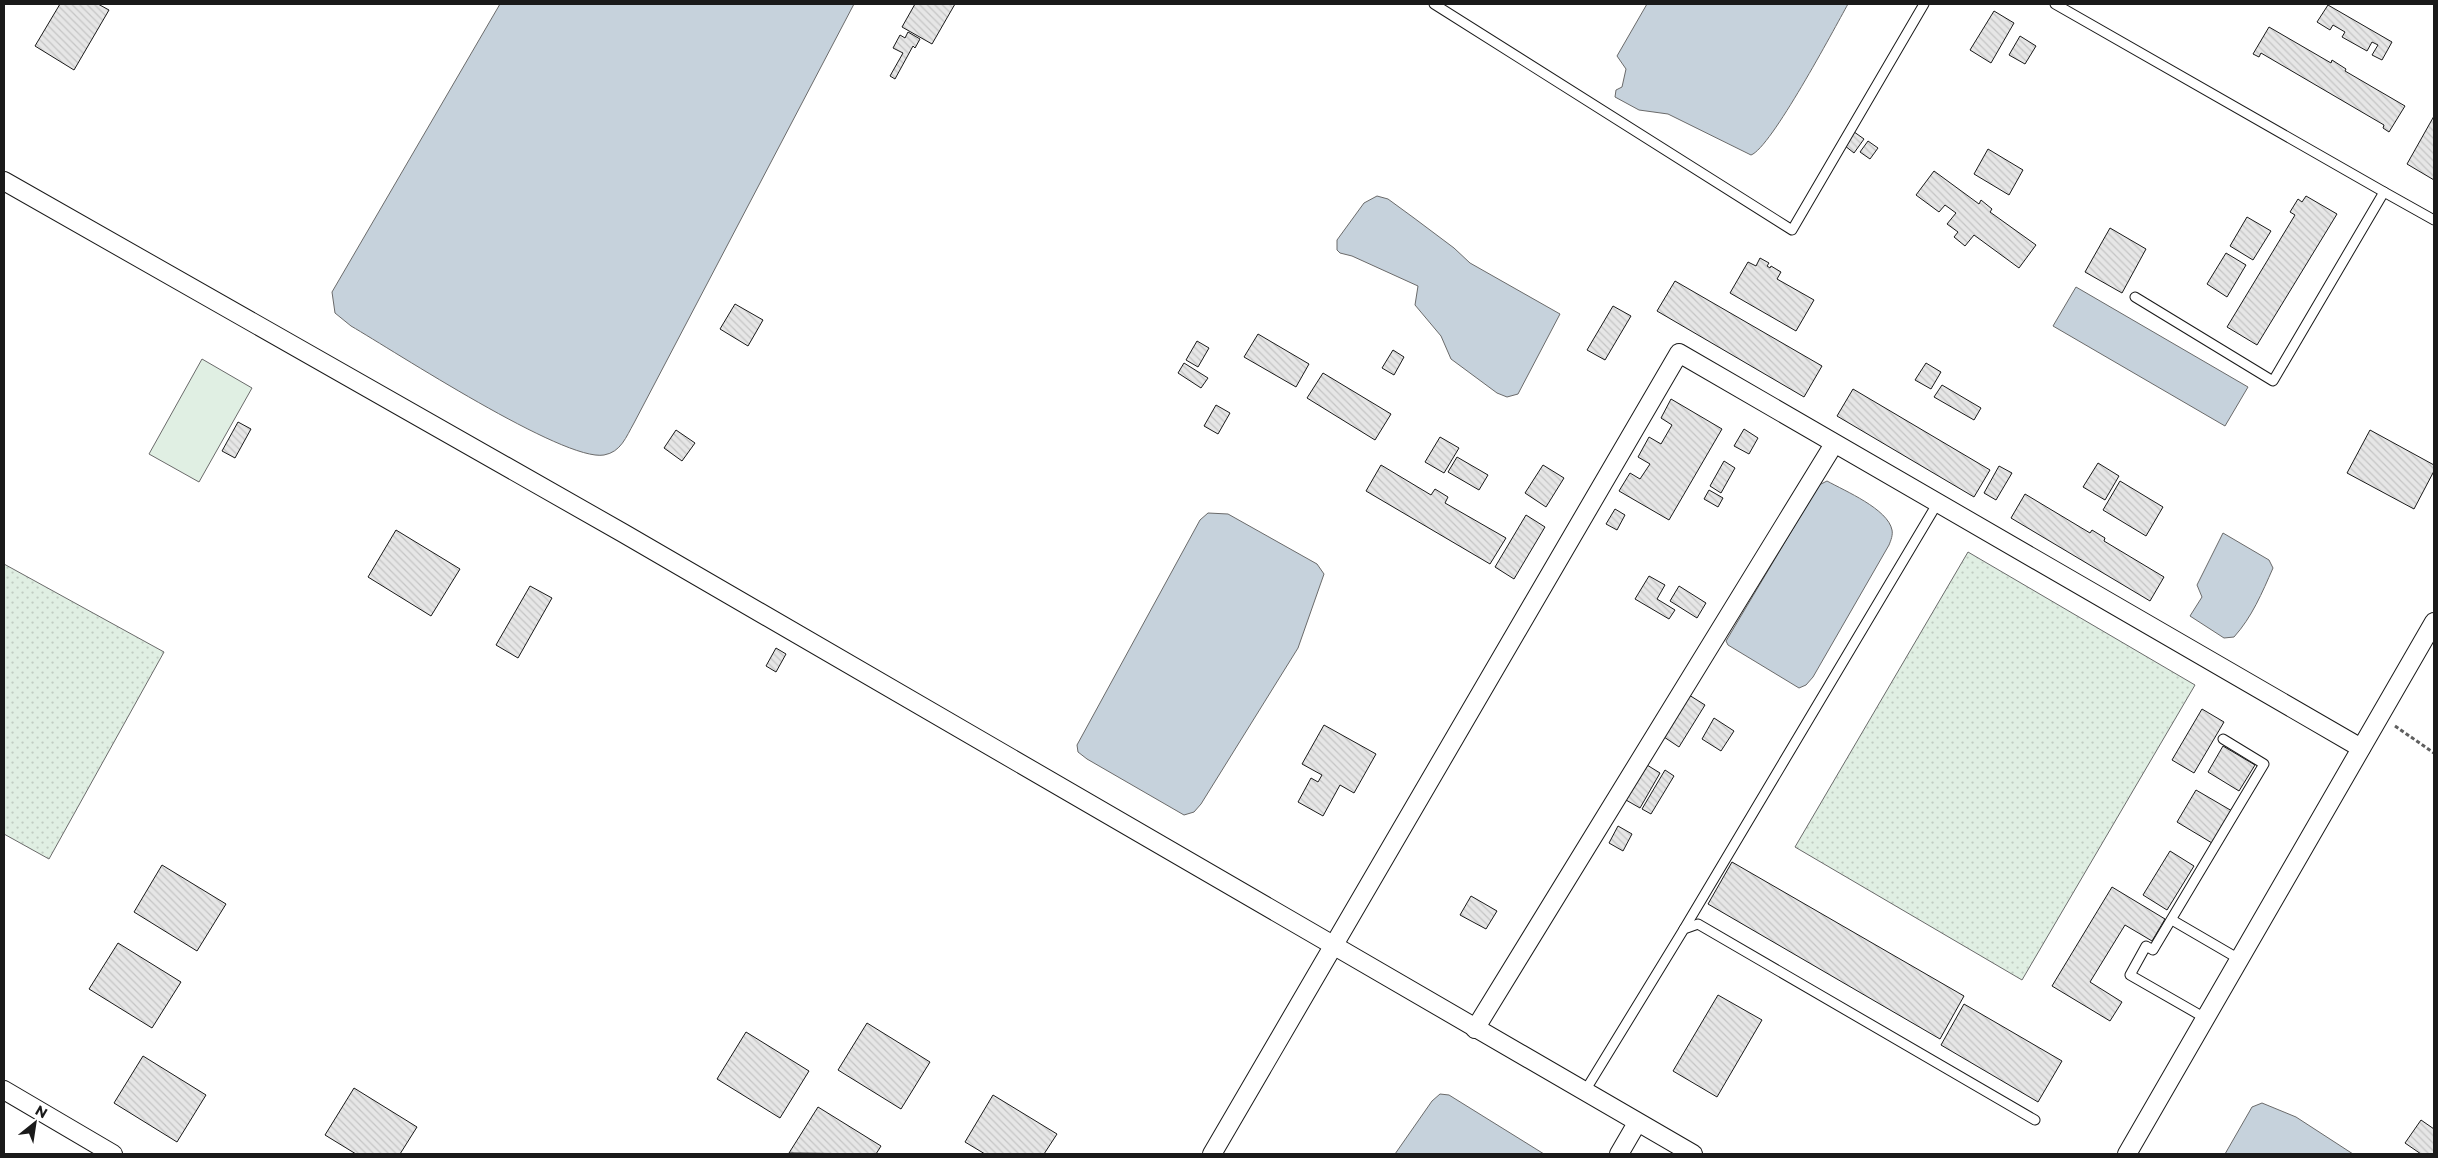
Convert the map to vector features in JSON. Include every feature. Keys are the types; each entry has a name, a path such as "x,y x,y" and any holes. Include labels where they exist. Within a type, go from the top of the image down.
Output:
{"street":[{"path":"4,181 631,538 1693,1154"},
{"path":"1212,1154 1679,353 2361,748"},
{"path":"1475,1029 1834,444"},
{"path":"2127,1154 2434,622"},
{"path":"4,1090 113,1154"},
{"path":"1619,1154 1637,1122"}],"lane":[{"path":"1434,4 1792,230 1924,4"},
{"path":"2055,4 2434,220"},
{"path":"2135,297 2273,381 2384,192"},
{"path":"1585,1091 1684,929 1937,504"},
{"path":"2205,1018 2130,976 2146,946 2153,950 2172,920 2264,764 2223,739"},
{"path":"2172,920 2239,959"},
{"path":"1684,929 1698,924 1705,927 2035,1120"}],"path":[{"path":"2380,716 2434,753"}],"green space":[{"path":"202,359 252,388 199,482 149,454"},
{"path":"1968,552 2195,685 2022,980 1795,847"},
{"path":"4,564 164,652 49,859 4,834"}],"shaded area":[{"path":"500,4 854,4 628,433 615,451 604,455 583,452 518,424 403,358 351,326 335,313 332,292"},
{"path":"1647,4 1848,4 1787,111 1760,148 1751,155 1668,114 1639,110 1615,97 1616,90 1622,87 1626,69 1617,56"},
{"path":"1377,196 1388,199 1454,248 1470,263 1560,314 1518,394 1507,397 1497,393 1451,359 1441,336 1415,305 1418,286 1352,256 1340,253 1337,250 1337,240 1364,203"},
{"path":"2076,287 2248,387 2225,426 2053,326"},
{"path":"1827,481 1865,501 1883,515 1889,522 1892,536 1889,545 1813,677 1806,685 1799,688 1728,645 1726,641 1819,485"},
{"path":"1208,513 1228,514 1317,564 1324,574 1298,648 1201,804 1194,812 1184,815 1087,759 1078,752 1077,745 1200,520"},
{"path":"2223,533 2269,560 2273,568 2246,621 2234,637 2224,638 2190,616 2202,597 2197,585"},
{"path":"1440,1094 1449,1095 1544,1154 1395,1154 1432,1101"},
{"path":"2262,1103 2296,1117 2353,1154 2225,1154 2252,1107"}],"building":[{"path":"60,4 98,4 109,10 74,70 35,46"},
{"path":"915,4 955,4 932,44 902,27"},
{"path":"2328,5 2392,42 2382,60 2372,55 2378,45 2372,42 2367,51 2342,37 2345,32 2333,25 2330,30 2317,22"},
{"path":"1994,11 2014,23 1991,63 1970,50"},
{"path":"2269,27 2331,63 2332,60 2346,69 2345,71 2405,106 2389,132 2383,128 2384,125 2261,53 2259,57 2253,54"},
{"path":"908,32 920,39 915,48 913,46 895,79 890,76 903,53 893,48 900,35 905,38"},
{"path":"2020,36 2036,46 2025,64 2009,55"},
{"path":"2434,116 2434,180 2407,164"},
{"path":"1850,129 1864,139 1854,153 1840,142"},
{"path":"1868,141 1878,148 1870,159 1860,152"},
{"path":"1988,149 2023,170 2009,195 1974,174"},
{"path":"1934,171 1979,204 1981,200 1992,209 1990,212 2036,245 2019,268 1974,235 1965,246 1954,237 1958,232 1947,224 1956,213 1945,205 1939,212 1916,195"},
{"path":"2306,196 2337,214 2257,345 2227,327 2295,215 2290,212 2298,199 2302,202"},
{"path":"2247,217 2271,231 2253,260 2230,246"},
{"path":"2110,228 2146,249 2122,293 2085,272"},
{"path":"2226,253 2246,265 2227,297 2207,284"},
{"path":"1760,258 1769,263 1767,266 1770,268 1771,266 1781,272 1777,279 1814,300 1796,331 1730,293 1748,262 1756,266"},
{"path":"1675,281 1822,366 1804,397 1657,311"},
{"path":"735,304 763,320 748,346 720,329"},
{"path":"1613,306 1631,316 1605,360 1587,350"},
{"path":"1258,334 1309,364 1296,387 1244,357"},
{"path":"1197,341 1209,348 1198,367 1186,360"},
{"path":"1393,350 1404,357 1394,375 1382,368"},
{"path":"1184,363 1208,378 1201,388 1178,373"},
{"path":"1926,363 1941,372 1931,389 1915,380"},
{"path":"1323,373 1391,414 1375,440 1307,398"},
{"path":"1942,385 1981,408 1974,420 1934,397"},
{"path":"1853,389 1990,470 1974,497 1837,416"},
{"path":"1671,399 1722,429 1669,520 1619,491 1630,473 1640,479 1650,464 1638,457 1649,437 1661,444 1672,425 1661,418"},
{"path":"1216,405 1230,413 1218,434 1204,426"},
{"path":"238,422 251,429 235,458 222,451"},
{"path":"1744,429 1758,438 1749,454 1734,446"},
{"path":"676,430 695,443 682,461 664,448"},
{"path":"2370,430 2434,465 2434,471 2414,509 2347,473"},
{"path":"1440,437 1459,448 1444,473 1425,462"},
{"path":"1457,457 1488,475 1479,490 1448,472"},
{"path":"1724,461 1735,468 1721,493 1710,486"},
{"path":"2098,463 2119,476 2105,500 2083,487"},
{"path":"1381,465 1431,495 1435,489 1448,497 1445,503 1506,538 1490,564 1366,491"},
{"path":"1543,465 1564,478 1546,507 1525,493"},
{"path":"1999,466 2012,473 1996,500 1984,493"},
{"path":"2120,481 2163,507 2146,536 2103,510"},
{"path":"1709,490 1723,498 1718,507 1704,499"},
{"path":"2025,494 2090,533 2092,530 2105,538 2104,541 2164,577 2150,601 2011,518"},
{"path":"1615,509 1625,515 1617,530 1606,524"},
{"path":"1526,515 1545,527 1514,579 1495,567"},
{"path":"396,530 460,569 431,616 368,577"},
{"path":"1649,576 1665,585 1657,599 1675,610 1669,619 1635,599"},
{"path":"530,586 552,598 518,658 496,645"},
{"path":"1679,586 1706,603 1697,618 1670,601"},
{"path":"776,648 786,654 776,672 766,666"},
{"path":"1689,695 1705,705 1679,747 1664,737"},
{"path":"2202,709 2224,722 2194,773 2172,760"},
{"path":"1714,718 1734,731 1721,751 1702,739"},
{"path":"1324,725 1376,754 1354,793 1340,785 1323,816 1298,802 1311,778 1318,782 1322,775 1302,764"},
{"path":"2223,746 2255,765 2239,791 2208,772"},
{"path":"1647,765 1660,773 1640,808 1626,800"},
{"path":"1665,770 1674,776 1651,814 1642,809"},
{"path":"2196,790 2232,811 2212,843 2177,822"},
{"path":"1618,826 1632,834 1623,851 1609,843"},
{"path":"2170,851 2194,866 2167,910 2143,895"},
{"path":"1732,862 1964,996 1940,1039 1708,904"},
{"path":"162,865 226,904 197,951 134,912"},
{"path":"2112,887 2165,919 2152,941 2125,925 2090,982 2122,1002 2110,1021 2052,986"},
{"path":"1471,896 1497,911 1486,929 1460,915"},
{"path":"118,943 181,982 152,1028 89,989"},
{"path":"1718,995 1762,1020 1717,1097 1673,1071"},
{"path":"1964,1004 2062,1061 2038,1102 1941,1045"},
{"path":"867,1023 930,1062 901,1109 838,1070"},
{"path":"746,1032 809,1071 780,1118 717,1079"},
{"path":"143,1056 206,1095 177,1142 114,1103"},
{"path":"354,1088 417,1127 400,1154 356,1154 325,1135"},
{"path":"993,1095 1057,1134 1044,1154 985,1154 965,1142"},
{"path":"818,1107 881,1146 876,1154 789,1153"},
{"path":"2421,1120 2434,1129 2434,1154 2421,1154 2405,1143"}]}
